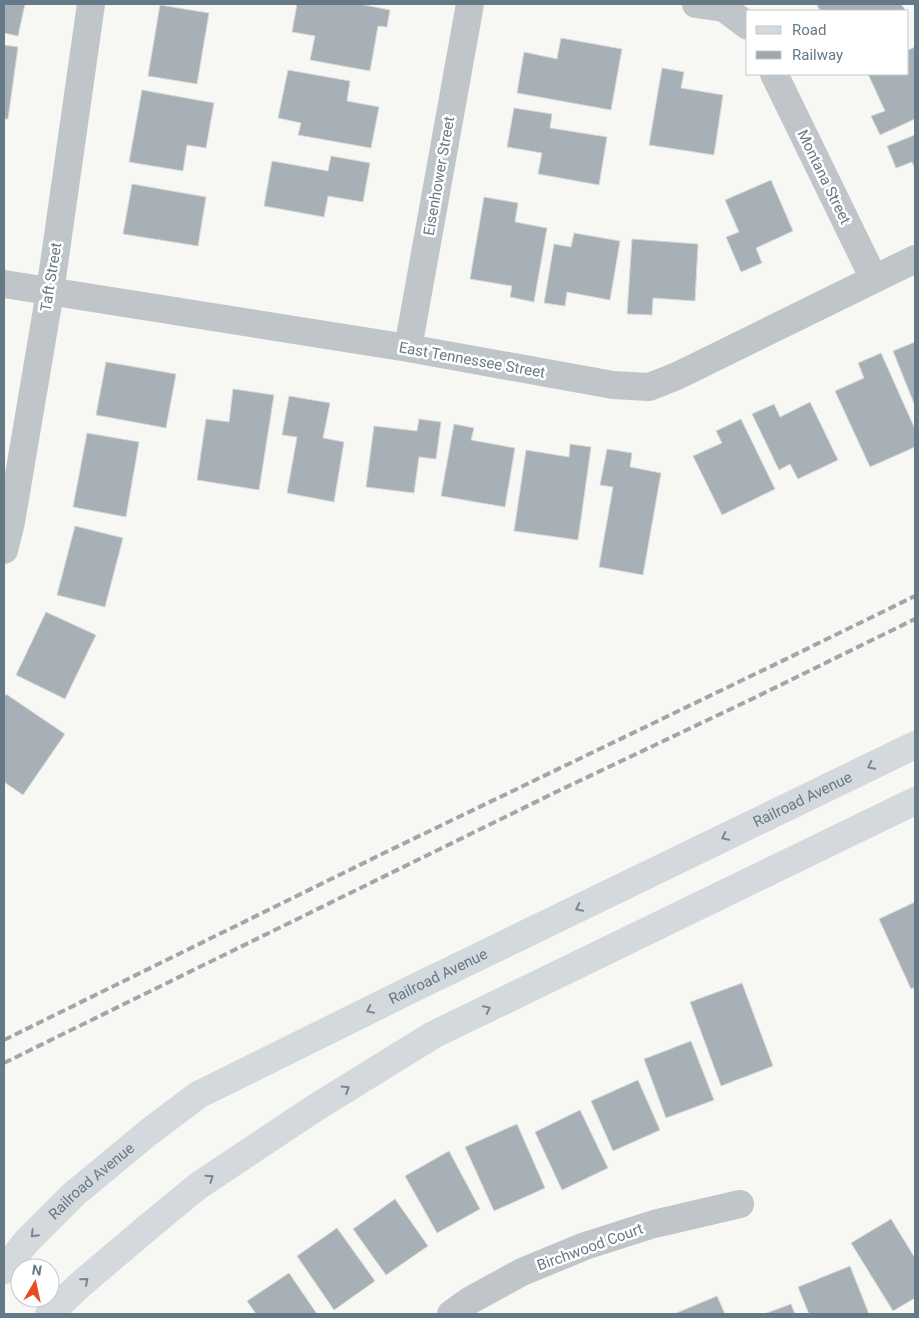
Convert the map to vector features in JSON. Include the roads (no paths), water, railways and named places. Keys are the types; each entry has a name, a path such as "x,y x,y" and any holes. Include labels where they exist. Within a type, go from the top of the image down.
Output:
{"street":[{"name":"Taft Street","path":"4,550 11,522 50,292 91,4"},
{"name":"Eisenhower Street","path":"408,348 470,4"},
{"path":"696,4 724,8 746,24"},
{"name":"Montana Street","path":"774,75 874,280"},
{"name":"East Tennessee Street","path":"4,284 408,348 613,385 649,387 677,376 915,259"},
{"name":"Railroad Avenue","path":"4,1270 26,1242 74,1194 149,1132 198,1095 915,745"},
{"path":"49,1314 88,1278 198,1186 315,1108 433,1036 915,801"},
{"name":"Birchwood Court","path":"451,1314 468,1301 522,1272 585,1246 654,1224 740,1204"}],"railway":[{"path":"4,1040 384,853 915,596"},
{"path":"4,1063 556,792 915,619"}]}
